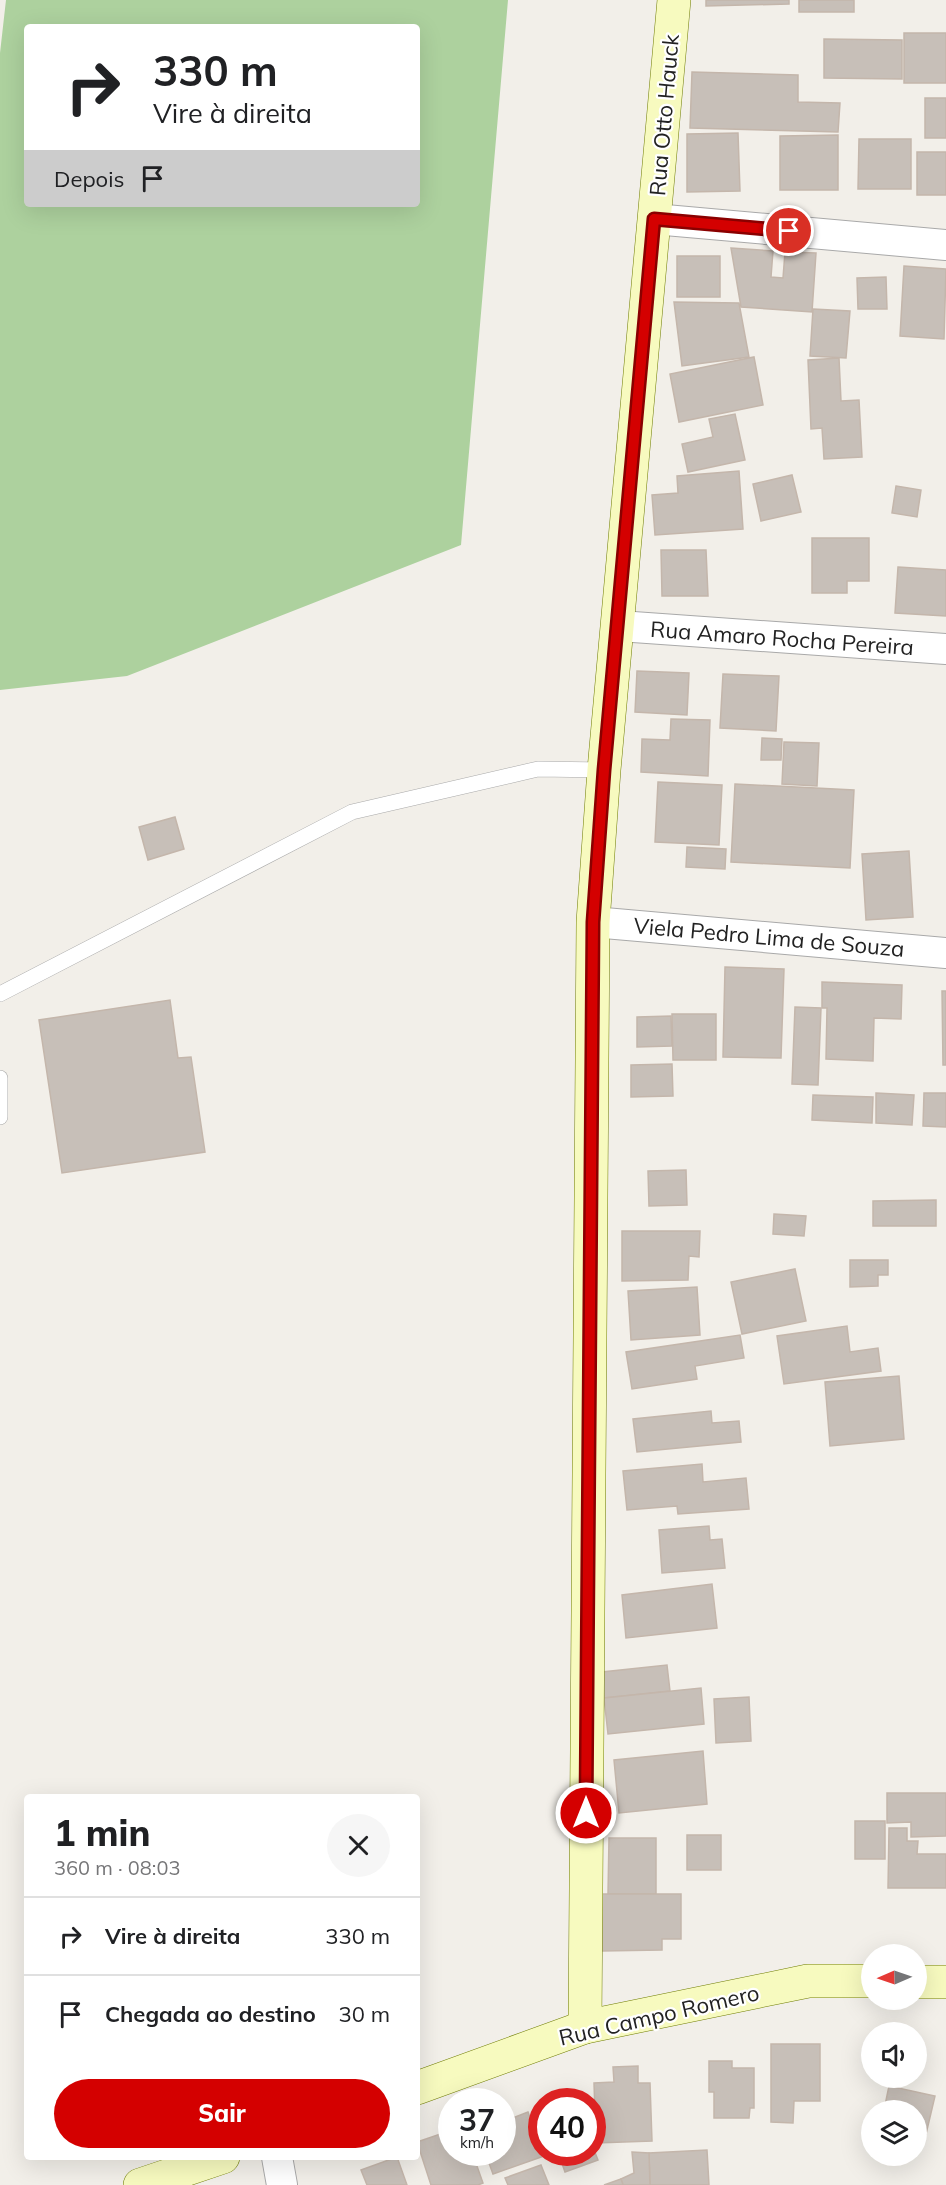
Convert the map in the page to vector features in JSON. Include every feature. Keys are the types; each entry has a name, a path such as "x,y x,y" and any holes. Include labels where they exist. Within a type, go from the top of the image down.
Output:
{"street":[{"name":"Rua Otto Hauck","path":"585,2027 593,922 604,770 619,626 674,0"},
{"path":"654,219 946,245"},
{"name":"Rua Amaro Rocha Pereira","path":"619,626 946,649"},
{"name":"Viela Pedro Lima de Souza","path":"593,922 946,953"},
{"name":"Rua Campo Romero","path":"420,2087 585,2027 808,1981 861,1982"},
{"path":"927,1982 946,1983"},
{"path":"140,2185 214,2160"},
{"path":"278,2160 282,2185"}],"lane":[{"path":"0,994 352,812 538,769 604,770"},
{"path":"0,1078 0,1117"}],"green space":[{"path":"6,0 508,0 461,545 127,676 0,690 0,53"}],"building":[{"path":"706,0 789,0 789,4 706,6"},
{"path":"799,0 854,0 854,12 799,12"},
{"path":"904,33 946,33 946,83 904,83"},
{"path":"824,39 902,40 902,79 824,78"},
{"path":"692,72 798,75 798,102 840,103 838,132 690,128"},
{"path":"925,98 946,98 946,138 925,138"},
{"path":"738,133 740,191 687,192 687,134"},
{"path":"838,135 838,190 780,190 780,136"},
{"path":"859,139 911,139 911,189 858,189"},
{"path":"917,152 946,152 946,195 917,195"},
{"path":"731,248 773,251 771,277 783,278 785,252 816,253 812,312 741,307"},
{"path":"677,256 720,256 720,297 677,297"},
{"path":"904,266 946,269 944,339 900,336"},
{"path":"886,277 887,309 858,309 857,278"},
{"path":"674,302 739,303 749,357 682,366"},
{"path":"813,309 850,311 846,358 810,356"},
{"path":"754,357 763,405 679,422 670,374"},
{"path":"839,358 841,401 859,400 862,457 824,459 822,428 811,429 808,360"},
{"path":"735,414 745,460 688,472 682,444 713,437 709,419"},
{"path":"739,471 743,529 655,535 652,495 678,493 677,476"},
{"path":"792,475 801,512 761,521 753,484"},
{"path":"896,486 921,490 917,517 892,513"},
{"path":"812,538 869,538 869,581 847,581 847,593 812,593"},
{"path":"661,550 706,550 708,596 662,596"},
{"path":"898,567 946,570 946,616 895,613"},
{"path":"637,671 689,673 687,715 635,712"},
{"path":"723,674 779,676 776,731 720,728"},
{"path":"671,719 710,720 708,776 641,772 642,739 670,740"},
{"path":"762,738 782,739 781,760 761,760"},
{"path":"784,742 819,743 817,786 782,784"},
{"path":"658,782 722,785 719,845 655,842"},
{"path":"735,784 854,790 850,868 731,862"},
{"path":"175,817 184,849 148,860 139,827"},
{"path":"687,847 726,849 725,869 686,867"},
{"path":"909,851 913,917 866,920 862,854"},
{"path":"725,967 784,969 781,1058 723,1057"},
{"path":"822,982 902,985 901,1019 874,1018 873,1061 826,1059 827,1008 822,1008"},
{"path":"942,991 946,991 946,1065 943,1065"},
{"path":"170,1000 178,1058 191,1057 205,1152 62,1173 39,1020"},
{"path":"795,1007 821,1008 818,1085 792,1084"},
{"path":"672,1014 716,1014 716,1060 673,1060"},
{"path":"671,1016 672,1046 637,1047 637,1017"},
{"path":"672,1064 673,1096 631,1097 631,1065"},
{"path":"876,1093 914,1095 912,1125 876,1123"},
{"path":"924,1093 946,1093 946,1127 923,1126"},
{"path":"813,1095 873,1097 872,1123 812,1120"},
{"path":"686,1170 687,1205 649,1206 648,1171"},
{"path":"936,1200 936,1226 873,1226 873,1201"},
{"path":"774,1214 806,1216 804,1236 773,1234"},
{"path":"622,1231 700,1231 699,1257 689,1256 688,1280 622,1281"},
{"path":"850,1260 888,1260 888,1275 878,1275 878,1286 850,1287"},
{"path":"795,1269 806,1321 742,1334 731,1282"},
{"path":"697,1287 700,1335 631,1340 628,1291"},
{"path":"847,1326 850,1352 878,1348 881,1371 784,1384 777,1336"},
{"path":"740,1335 744,1358 695,1366 697,1379 632,1389 626,1352"},
{"path":"899,1376 904,1439 830,1446 825,1382"},
{"path":"711,1411 712,1423 739,1421 741,1442 637,1452 633,1419"},
{"path":"702,1464 703,1482 746,1478 749,1509 678,1514 677,1506 627,1510 623,1471"},
{"path":"709,1526 710,1540 722,1539 725,1568 662,1573 659,1530"},
{"path":"712,1584 717,1628 626,1638 622,1595"},
{"path":"667,1665 670,1691 604,1698 602,1672"},
{"path":"701,1688 704,1724 608,1734 604,1698"},
{"path":"749,1697 751,1741 716,1743 714,1699"},
{"path":"703,1751 707,1804 619,1813 614,1760"},
{"path":"887,1793 946,1793 946,1836 911,1837 911,1822 887,1823"},
{"path":"855,1821 885,1821 885,1859 855,1859"},
{"path":"889,1828 907,1828 907,1841 918,1841 917,1854 946,1854 946,1888 888,1888"},
{"path":"687,1835 721,1835 721,1870 687,1870"},
{"path":"609,1838 656,1838 656,1894 608,1894"},
{"path":"602,1894 681,1894 681,1939 662,1939 662,1950 602,1951"},
{"path":"771,2044 820,2044 820,2101 794,2101 793,2123 771,2122"},
{"path":"709,2061 732,2061 732,2068 754,2068 754,2108 750,2108 749,2118 714,2118 714,2092 709,2092"},
{"path":"638,2066 638,2083 650,2083 652,2141 606,2143 606,2088 594,2088 594,2083 614,2082 613,2067"},
{"path":"889,2088 935,2096 927,2130 927,2100 886,2100"},
{"path":"528,2112 528,2162 516,2166 516,2117"},
{"path":"438,2135 438,2166 477,2166 483,2183 478,2185 431,2185 420,2151 420,2141"},
{"path":"707,2150 709,2185 650,2185 649,2153"},
{"path":"632,2152 649,2153 650,2185 623,2185 621,2179 634,2173"},
{"path":"389,2160 398,2160 407,2185 367,2185 361,2170"},
{"path":"490,2166 516,2166 493,2174"},
{"path":"541,2166 549,2185 508,2185 505,2178"},
{"path":"563,2166 582,2166 565,2172"},
{"path":"621,2179 623,2185 604,2185"}],"route":[{"path":"586,1813 593,922 604,770 619,626 654,219 789,231"}]}
